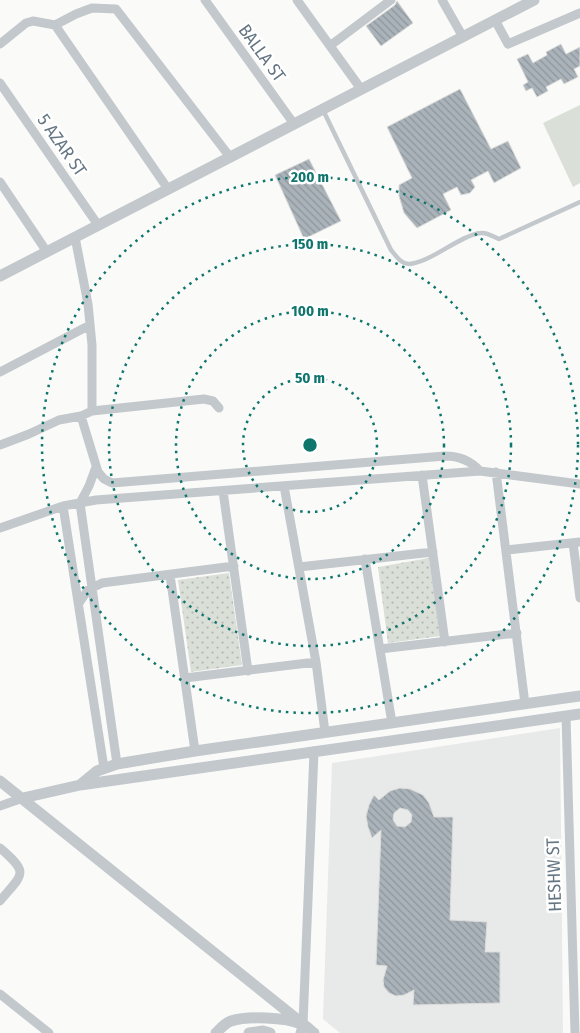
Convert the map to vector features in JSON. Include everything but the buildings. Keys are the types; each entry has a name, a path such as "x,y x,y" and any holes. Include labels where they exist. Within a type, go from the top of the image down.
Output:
{"street":[{"name":"BALLA ST","path":"205,0 294,124"},
{"path":"297,0 361,89"},
{"path":"442,0 463,36"},
{"path":"0,276 534,0"},
{"path":"330,45 387,1"},
{"path":"0,44 26,23 33,21 54,25 92,8 116,9 230,157"},
{"path":"495,20 508,44 580,13"},
{"path":"54,25 168,189"},
{"name":"5 AZAR ST","path":"0,83 98,225"},
{"path":"1,185 47,252"},
{"path":"75,237 88,304 92,345 92,410"},
{"path":"0,372 90,325"},
{"path":"0,445 30,434 59,420 81,416 92,410 204,399 213,401 219,408"},
{"path":"81,416 96,467 104,479 116,484 445,456 463,458 480,471"},
{"path":"96,467 80,503 117,764"},
{"path":"0,528 63,506 80,503 422,475 480,471 580,484"},
{"path":"496,472 525,704"},
{"path":"422,475 445,642"},
{"path":"284,486 316,662 325,732"},
{"path":"223,491 248,671"},
{"path":"63,506 104,768"},
{"path":"507,550 576,543 580,598"},
{"path":"298,567 432,552"},
{"path":"365,559 392,723"},
{"path":"78,603 84,593 92,586 102,583 234,566"},
{"path":"170,575 195,751"},
{"path":"380,650 517,633"},
{"path":"185,678 316,662"},
{"path":"80,785 91,775 117,764 195,751 580,696"},
{"path":"509,706 511,724"},
{"path":"474,711 476,729"},
{"path":"0,806 24,798 80,785 580,714"},
{"name":"HESHW ST","path":"566,716 574,1033"},
{"path":"301,1028 314,751"},
{"path":"0,781 24,798 301,1028"},
{"path":"0,848 17,863 20,872 19,878 0,901"},
{"path":"0,994 49,1033"},
{"path":"220,1032 224,1025 237,1020 259,1018 288,1020 314,1033"},
{"path":"249,1033 262,1031 270,1033"}],"lane":[{"path":"323,109 391,250 398,259 408,264 419,261 482,232 499,239 580,202"}],"shaded area":[{"path":"580,105 580,183 573,187 543,123"},
{"path":"429,558 440,636 388,643 378,567"},
{"path":"229,573 242,665 191,672 178,580"},
{"path":"560,728 563,1033 340,1033 323,1019 332,763"}]}
